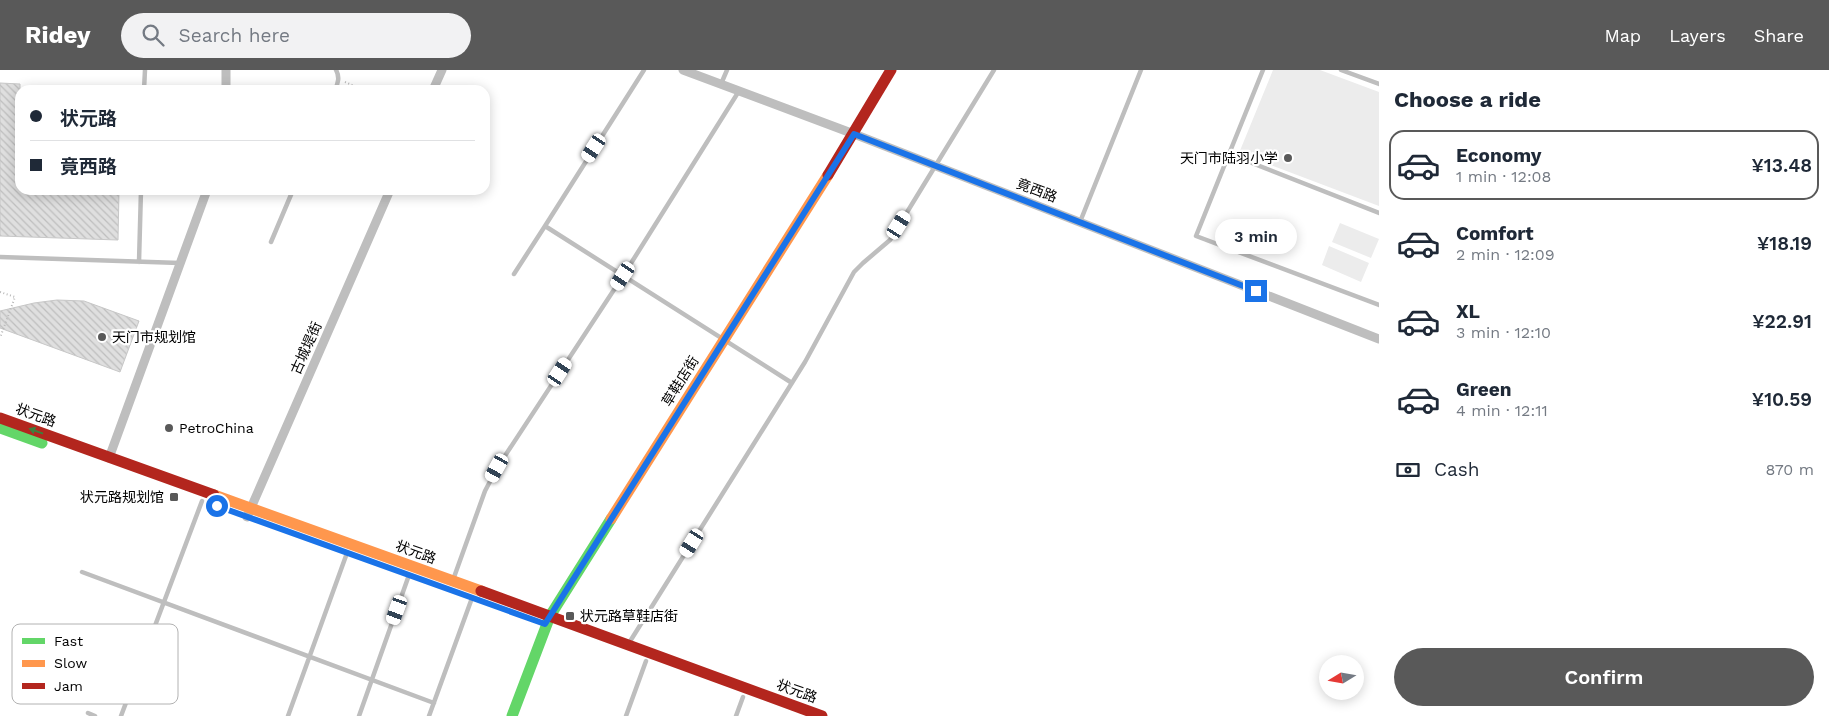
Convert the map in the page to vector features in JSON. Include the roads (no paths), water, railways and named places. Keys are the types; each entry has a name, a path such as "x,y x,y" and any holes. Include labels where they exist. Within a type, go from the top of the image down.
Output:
{"main road":[{"name":"草鞋店街","path":"512,716 548,620 854,134 891,70"},
{"name":"状元路","path":"0,418 109,458 347,553 472,598 628,644 822,716"},
{"name":"状元路","path":"0,428 202,501 249,513 453,581 646,661 795,716"}],"street":[{"path":"226,70 226,85"},
{"path":"436,85 442,70"},
{"name":"竟西路","path":"683,70 854,134 1379,339"},
{"path":"109,458 205,195"},
{"name":"古城堤街","path":"249,513 388,195"}],"lane":[{"path":"144,85 145,70"},
{"path":"336,70 338,74 336,85"},
{"path":"514,274 644,70"},
{"path":"722,84 727,70"},
{"path":"628,644 805,362 854,272 890,240 994,70"},
{"path":"1080,222 1141,70"},
{"path":"1263,70 1196,236 1379,305"},
{"path":"1340,70 1379,84"},
{"path":"453,581 485,491 497,468 623,276 739,91"},
{"path":"1229,154 1379,214"},
{"path":"139,262 141,195"},
{"path":"271,242 291,195"},
{"path":"545,226 792,383"},
{"path":"0,257 180,263"},
{"path":"156,624 202,501"},
{"path":"288,716 347,553"},
{"path":"82,572 434,703"},
{"path":"359,716 409,575"},
{"path":"429,716 472,598"},
{"path":"626,716 646,661"},
{"path":"736,716 743,697"},
{"path":"120,716 125,704"},
{"path":"88,713 95,716"}],"place":[{"name":"天门市陆羽小学","path":"1288,158"},
{"name":"天门市规划馆","path":"102,337"},
{"name":"PetroChina","path":"169,428"},
{"name":"状元路规划馆","path":"174,497"},
{"name":"状元路草鞋店街","path":"570,616"}]}
